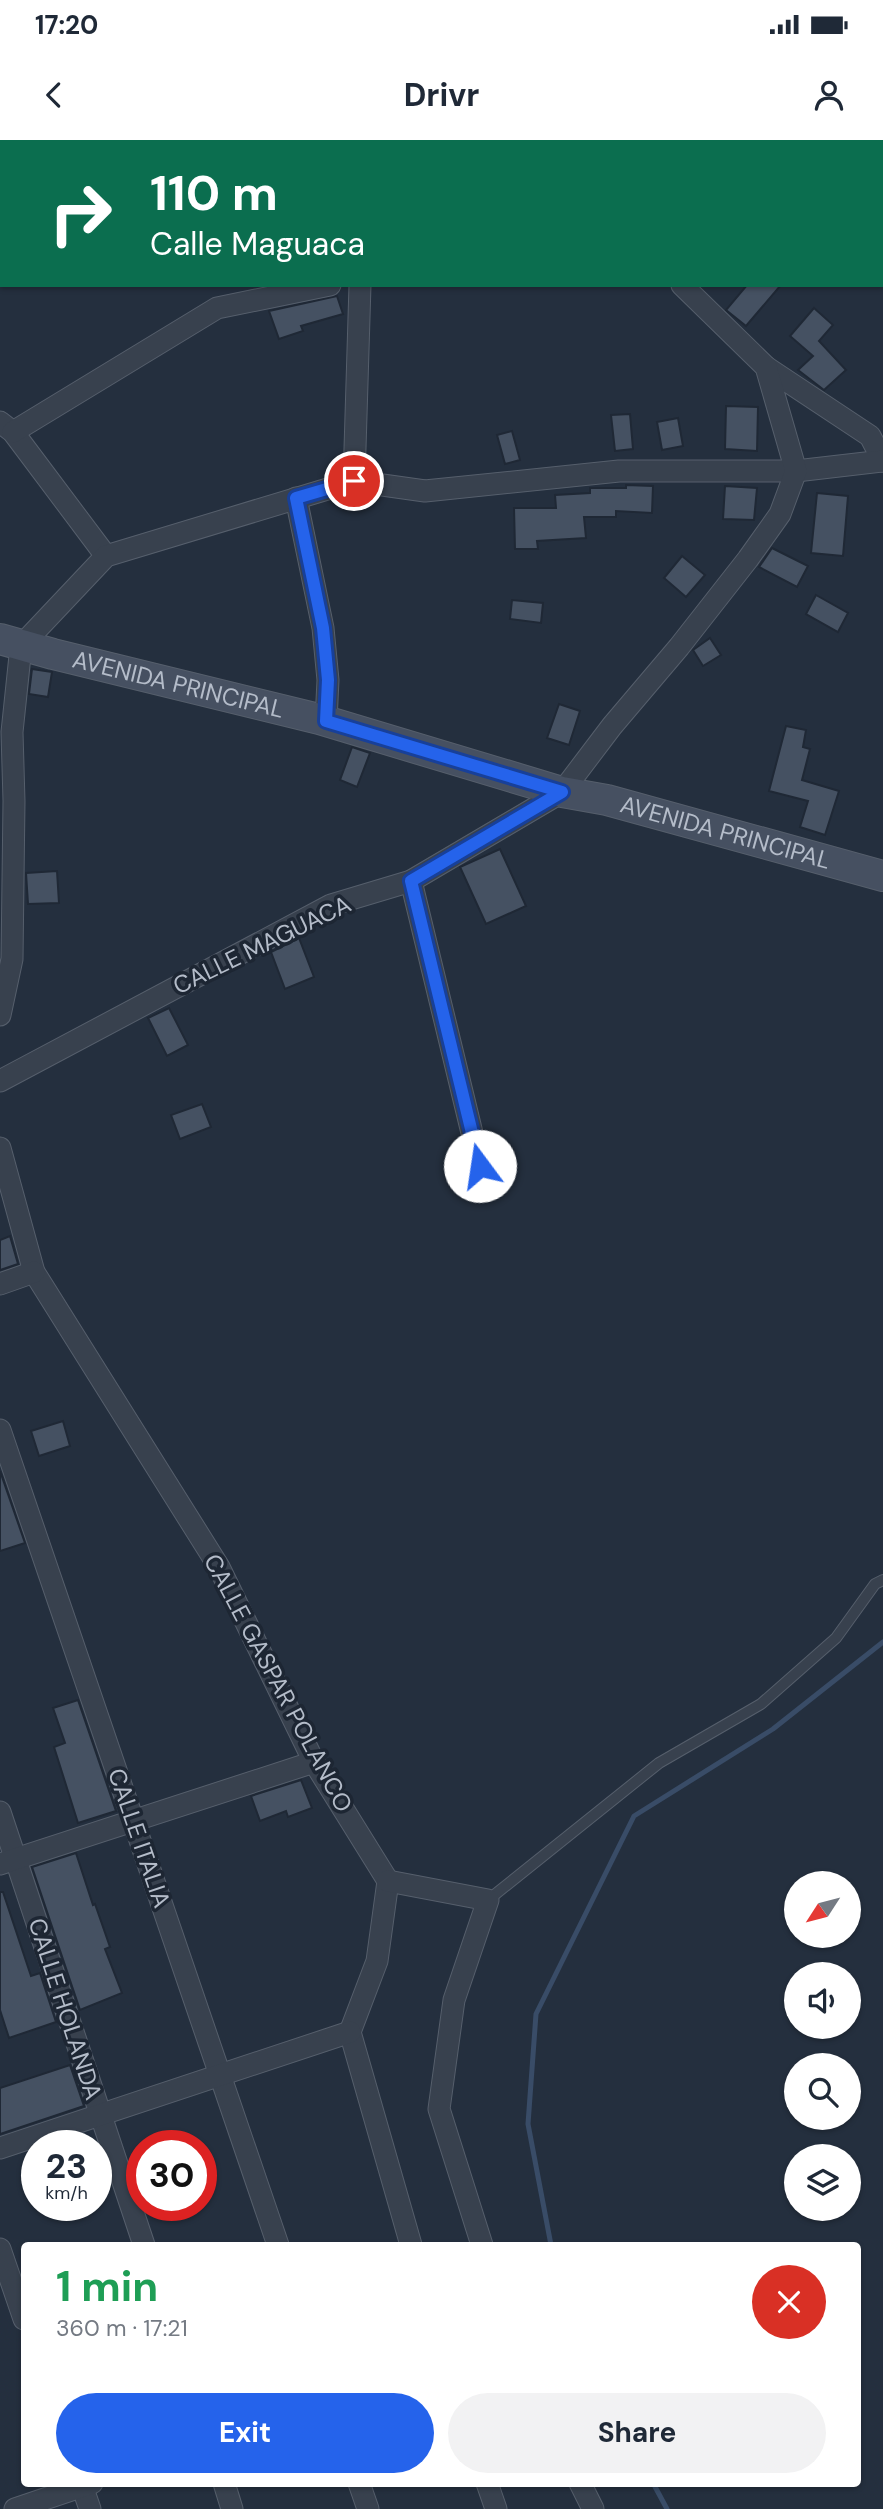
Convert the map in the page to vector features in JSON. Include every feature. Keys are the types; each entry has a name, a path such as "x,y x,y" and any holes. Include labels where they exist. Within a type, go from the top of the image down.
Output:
{"main road":[{"name":"AVENIDA PRINCIPAL","path":"7,644 326,721 562,792 607,800 883,876"}],"street":[{"path":"106,556 6,427 217,308 320,287"},
{"path":"354,481 360,287"},
{"path":"0,1015 12,959 14,801 7,644 106,556 354,481 425,491 619,471 796,471 883,461 876,432 766,367 684,287"},
{"path":"562,792 748,559 780,514 796,471 766,367"},
{"path":"296,498 323,628 328,680 326,721"},
{"name":"CALLE MAGUACA","path":"0,1081 331,905 411,881 562,792"},
{"path":"411,881 480,1166"},
{"name":"CALLE GASPAR POLANCO","path":"0,1148 34,1272 219,1567 313,1762 388,1881"},
{"path":"0,1284 34,1272"},
{"name":"CALLE ITALIA","path":"0,1430 277,2242"},
{"path":"8,1861 313,1762"},
{"name":"CALLE HOLANDA","path":"0,1812 8,1861 101,2115 143,2242"},
{"path":"410,2242 350,2032 377,1961 388,1881 488,1900 454,2000 439,2109 481,2242"},
{"path":"0,2148 350,2032"},
{"path":"0,2249 21,2310"},
{"path":"15,2509 77,2487"},
{"path":"86,2487 90,2509"},
{"path":"225,2487 232,2509"},
{"path":"360,2487 368,2509"},
{"path":"488,2487 496,2509"},
{"path":"582,2487 593,2509"}],"lane":[{"path":"488,1900 659,1763 761,1704 836,1638 874,1584 883,1580"}],"building":[{"path":"745,287 779,287 746,326 726,310"},
{"path":"337,296 343,314 301,326 303,331 279,339 269,311"},
{"path":"814,308 833,325 819,341 846,370 824,390 798,370 813,356 790,336"},
{"path":"726,406 758,407 757,451 725,449"},
{"path":"630,414 633,449 615,451 611,415"},
{"path":"678,418 683,446 662,450 657,422"},
{"path":"512,431 520,460 505,464 497,435"},
{"path":"626,485 653,486 652,513 616,511 616,517 584,517 586,538 537,541 538,549 515,549 514,508 556,508 555,495 590,493 590,488 626,488"},
{"path":"725,486 757,488 754,520 723,519"},
{"path":"817,493 848,496 843,556 811,553"},
{"path":"772,548 808,566 797,587 759,567"},
{"path":"682,556 705,575 686,597 664,578"},
{"path":"816,595 848,613 838,632 806,614"},
{"path":"512,600 543,603 541,623 510,619"},
{"path":"710,638 721,655 703,666 693,650"},
{"path":"32,669 52,672 48,697 29,694"},
{"path":"559,704 580,711 569,745 547,738"},
{"path":"786,726 806,730 803,747 810,749 802,780 839,791 825,835 800,827 808,801 769,791"},
{"path":"352,747 370,753 357,787 340,780"},
{"path":"500,849 526,906 486,924 460,867"},
{"path":"57,871 59,903 28,904 26,873"},
{"path":"299,938 314,977 285,989 271,952"},
{"path":"169,1008 188,1045 167,1056 148,1018"},
{"path":"202,1104 211,1127 180,1139 171,1115"},
{"path":"10,1236 18,1264 0,1270 0,1240"},
{"path":"63,1421 70,1446 39,1456 31,1431"},
{"path":"0,1471 25,1543 0,1551"},
{"path":"78,1700 116,1811 78,1823 54,1747 65,1743 53,1708"},
{"path":"301,1780 312,1808 288,1817 286,1811 260,1821 251,1796"},
{"path":"76,1853 110,1947 105,1949 122,1993 80,2010 32,1867"},
{"path":"0,1892 3,1892 31,1976 40,1973 56,2022 9,2038 0,2010"},
{"path":"70,2065 84,2106 0,2134 0,2088"}],"waterway":[{"path":"550,2242 528,2124 536,2014 634,1816 773,1729 883,1642"},
{"path":"655,2487 667,2509"}],"route":[{"path":"354,481 296,498 323,628 328,680 326,721 562,792 411,881 480,1166"}]}
